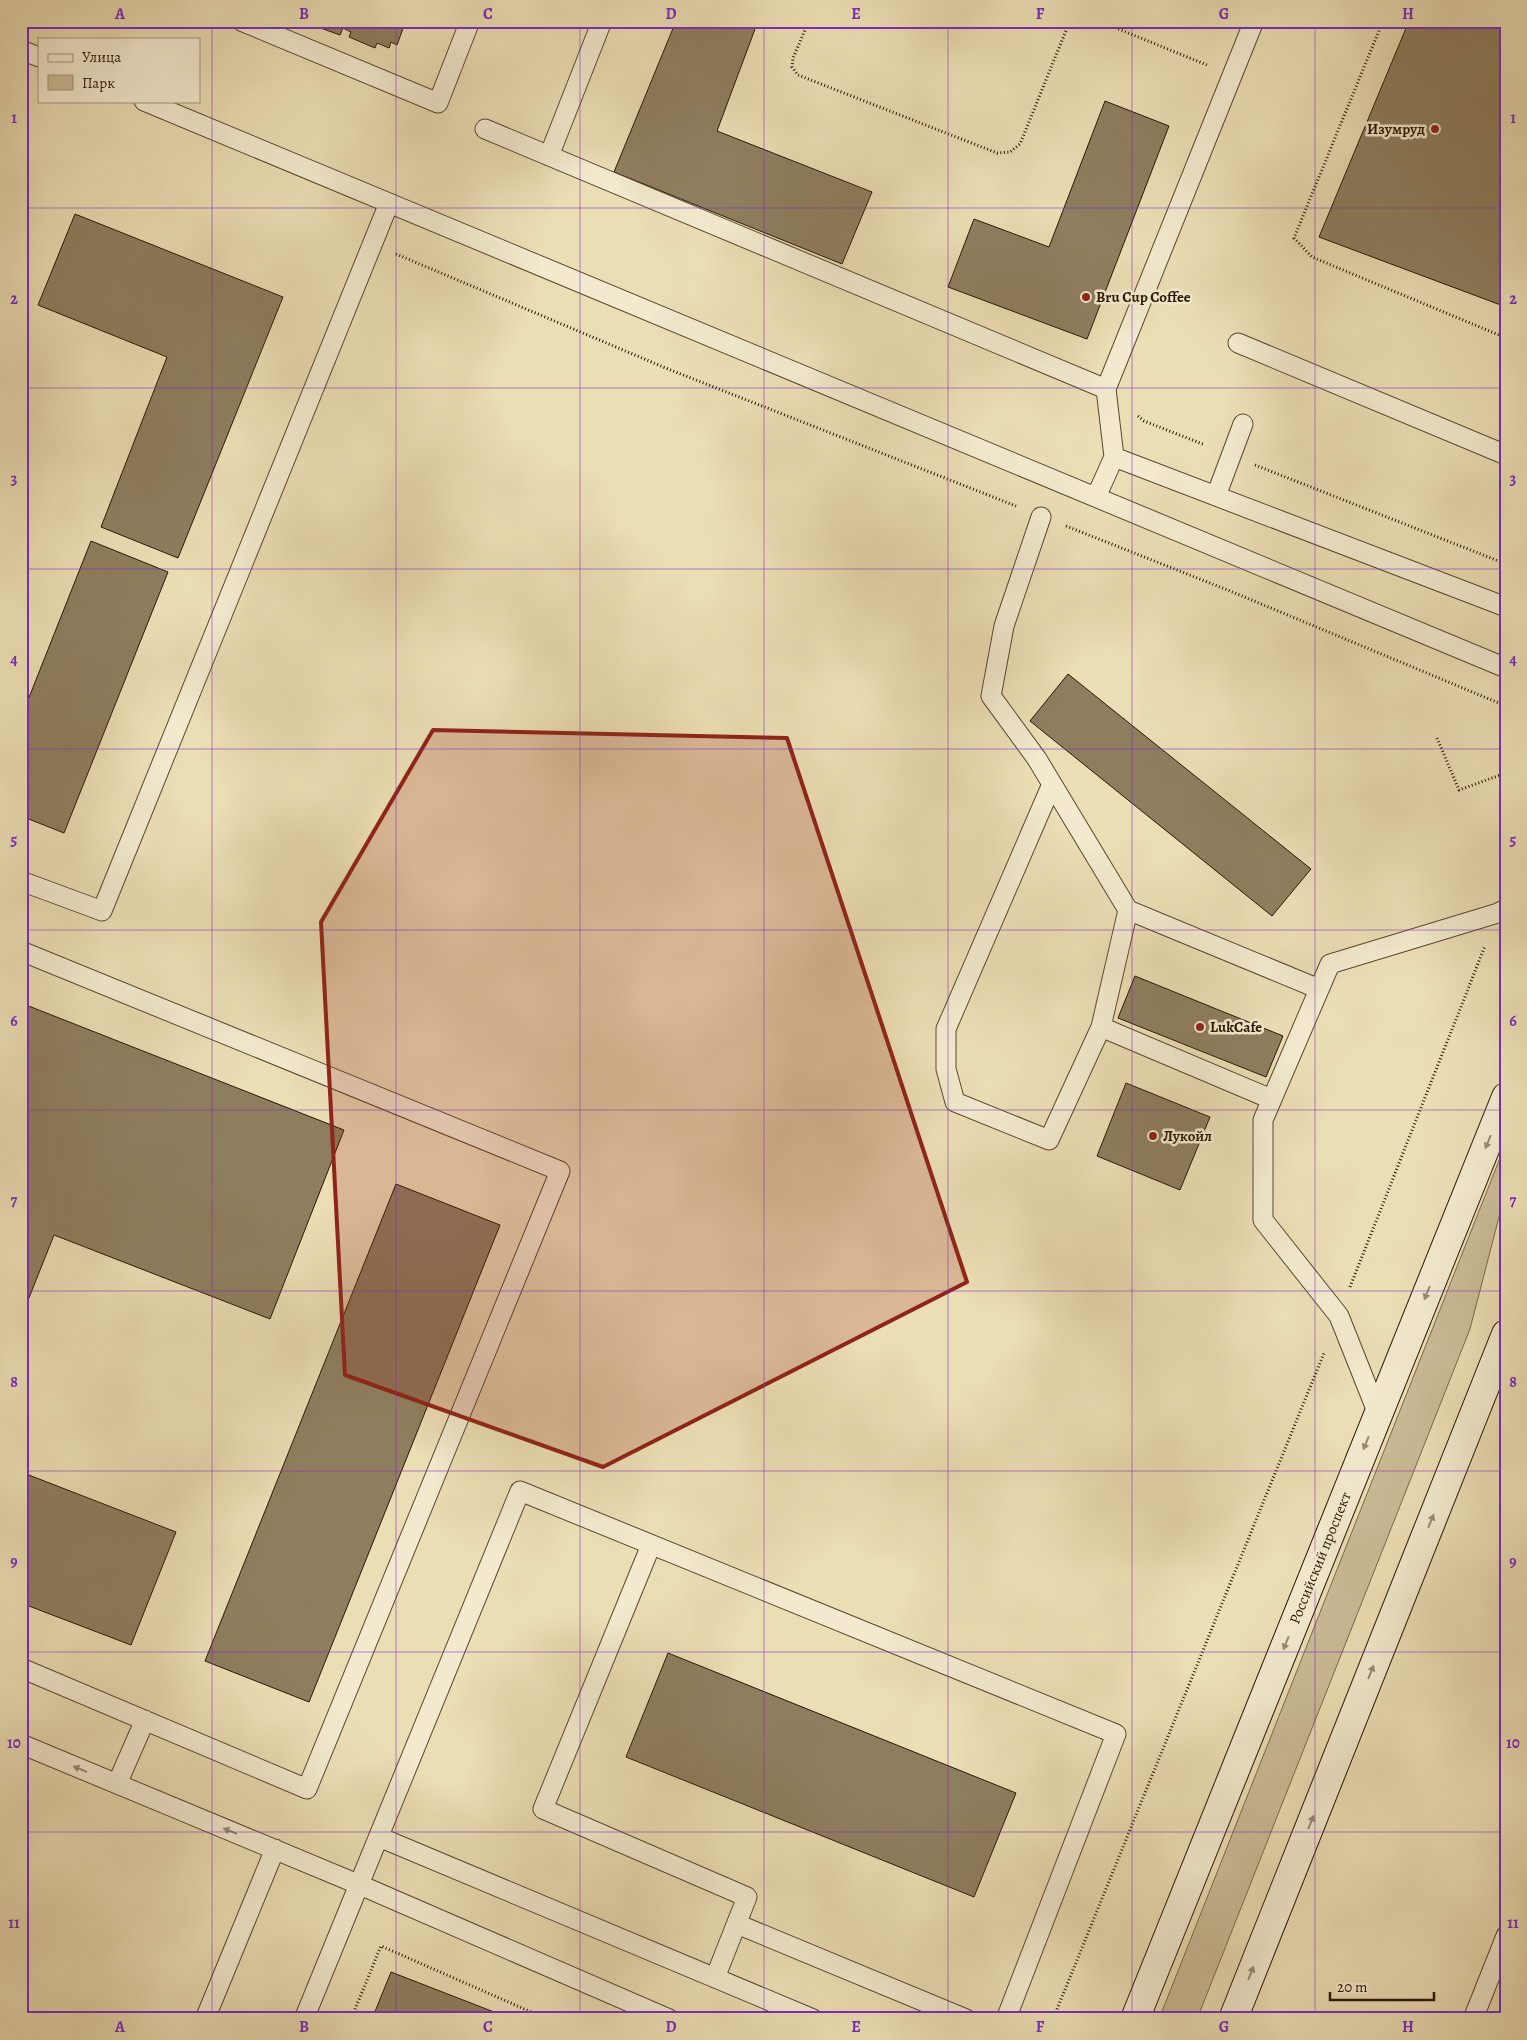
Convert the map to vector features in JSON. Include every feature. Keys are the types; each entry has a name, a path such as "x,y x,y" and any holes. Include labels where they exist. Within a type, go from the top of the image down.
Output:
{"main road":[{"name":"Российский проспект","path":"1134,2019 1506,1097"},
{"path":"1233,2019 1506,1334"}],"lane":[{"path":"241,21 438,103 470,21"},
{"path":"549,156 602,21"},
{"path":"1096,497 1114,457 1106,389 1254,21"},
{"path":"21,50 38,57"},
{"path":"146,102 1506,668"},
{"path":"485,129 1106,389"},
{"path":"21,881 102,911 390,203"},
{"path":"1238,343 1506,455"},
{"path":"1216,496 1243,424"},
{"path":"1114,457 1506,608"},
{"path":"1042,517 1004,626 991,696 1037,759 1128,910 1320,989"},
{"path":"1052,784 946,1029 946,1068 955,1102 1048,1140 1101,1026 1128,910"},
{"path":"1378,1414 1339,1316 1263,1220 1263,1120 1330,964 1502,911"},
{"path":"21,951 560,1171 307,1788 21,1668"},
{"path":"1101,1026 1271,1099"},
{"path":"304,2019 520,1491 1116,1734 1006,2019"},
{"path":"651,1545 543,1809 747,1897 715,1978"},
{"path":"117,1784 144,1720"},
{"path":"21,1744 360,1885 669,2019"},
{"path":"380,1837 813,2019"},
{"path":"205,2019 275,1849"},
{"path":"737,1924 966,2019"},
{"path":"1473,2019 1506,1936"}],"path":[{"path":"809,21 792,67 798,75 997,153 1010,152 1020,144 1070,21"},
{"path":"1099,21 1210,66"},
{"path":"1383,21 1294,238 1312,257 1506,338"},
{"path":"373,244 668,369 1230,591 1506,706"},
{"path":"1436,738 1458,790 1506,773"},
{"path":"1053,2019 1502,911"},
{"path":"351,2019 381,1946 547,2019"}],"highlighted area":[{"path":"433,730 787,738 967,1282 603,1467 345,1375 321,922"}],"green space":[{"path":"1506,1143 1506,1190 1470,1329 1197,2019 1159,2019"}],"building":[{"path":"317,21 401,21 405,23 397,45 391,42 389,48 377,43 375,48 349,37 351,32 343,28 340,35 315,26"},
{"path":"676,21 758,21 717,131 872,192 842,264 614,172"},
{"name":"Изумруд","path":"1409,21 1506,21 1506,307 1319,237"},
{"path":"1105,101 1169,126 1087,339 948,287 974,219 1049,247"},
{"path":"75,214 283,297 178,558 101,527 167,357 38,305"},
{"path":"91,541 168,572 64,833 21,816 21,697 28,700"},
{"path":"1068,674 1311,869 1272,916 1030,721"},
{"path":"1135,976 1283,1036 1266,1077 1118,1018"},
{"path":"21,1003 344,1130 270,1319 54,1235 21,1318"},
{"name":"Лукойл","path":"1126,1083 1210,1117 1180,1190 1097,1156"},
{"path":"396,1184 500,1225 309,1702 205,1661"},
{"path":"21,1472 176,1532 131,1645 21,1603"},
{"path":"668,1653 1016,1793 974,1897 626,1757"},
{"path":"391,1972 512,2019 372,2019"}],"place":[{"name":"Изумруд","path":"1435,129"},
{"name":"Bru Cup Coffee","path":"1086,297"},
{"name":"LukCafe","path":"1200,1027"},
{"name":"Лукойл","path":"1153,1136"}]}
